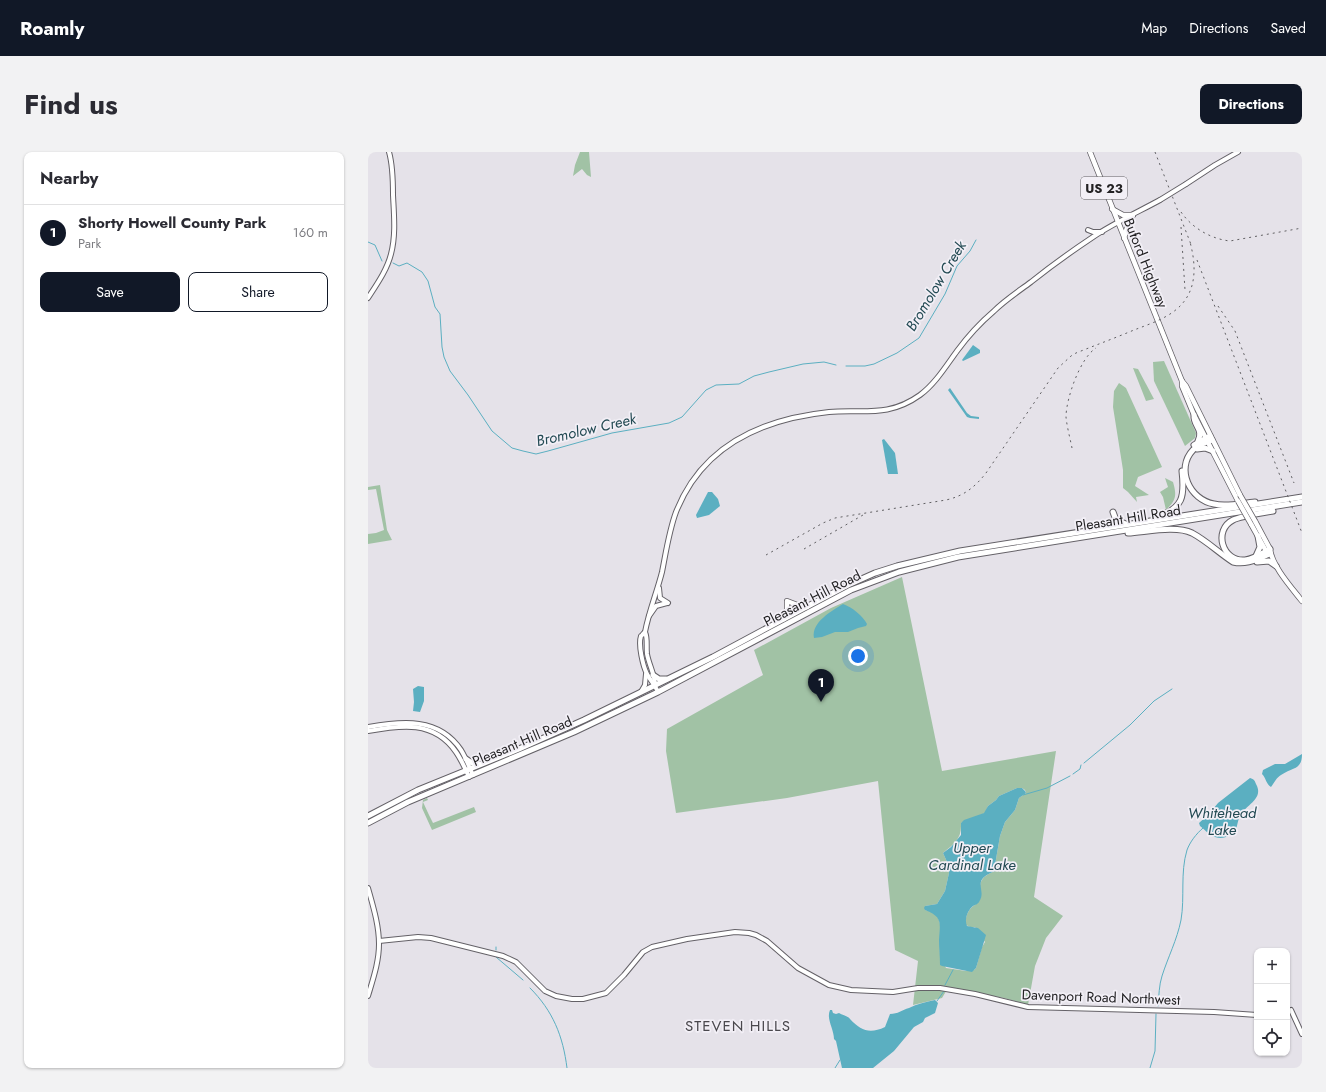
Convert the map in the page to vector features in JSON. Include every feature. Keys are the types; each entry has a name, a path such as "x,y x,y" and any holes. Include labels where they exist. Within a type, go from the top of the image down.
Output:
{"highway":[{"path":"1144,522 1170,512 1180,503 1184,492 1182,462 1189,450 1200,437 1200,432 1194,419 1194,415"},
{"path":"1197,442 1209,439"},
{"path":"1209,439 1197,446 1188,458 1185,472 1188,482 1197,496 1215,505 1302,500"},
{"path":"1188,482 1187,464 1193,452 1202,448 1212,451"},
{"path":"1269,551 1245,560 1238,560 1227,554 1223,547 1221,537 1223,530 1234,520 1302,500"},
{"name":"Pleasant Hill Road","path":"368,816 404,797 566,728 713,658 807,606 875,573 897,566 960,551 1129,524 1302,500"},
{"name":"Pleasant Hill Road","path":"368,823 408,802 574,732 658,692 851,590 899,572 958,557 1109,534 1302,500"},
{"path":"1113,512 1116,520 1129,524"},
{"path":"1109,534 1175,530 1184,531 1202,540 1233,562 1240,564 1247,563 1269,551"},
{"path":"1255,556 1260,547 1258,536"},
{"path":"1202,540 1214,553 1236,566 1248,566 1264,561 1269,561 1276,566"},
{"path":"653,675 659,679 668,679"},
{"path":"466,759 472,764 484,763"}],"main road":[{"name":"Buford Highway","path":"1090,152 1194,415 1209,439 1212,451 1253,522 1276,566 1302,601"},
{"path":"1112,209 1123,215 1133,215 1128,224 1124,238"},
{"name":"Buford Highway","path":"1182,382 1186,386 1209,439 1238,496"},
{"name":"Buford Highway","path":"1253,522 1258,536 1269,551"},
{"path":"784,619 787,609 787,601 800,606 807,606"}],"street":[{"path":"368,298 388,263 395,229 391,160 389,152"},
{"path":"655,685 651,682 646,671 641,646 641,636 645,632 677,511 683,498 700,472 718,453 745,434 774,423 813,414 830,412 872,412 893,408 920,395 935,380 968,337 996,309 1043,272 1102,232 1160,200 1238,152"},
{"path":"1088,230 1093,232 1102,232"},
{"path":"649,616 653,613 655,607 668,603 660,598 659,583"},
{"path":"645,632 647,636 647,653 658,692"},
{"path":"640,692 645,685 646,671"},
{"path":"368,727 404,722 426,724 440,731 453,741 466,759 468,770"},
{"path":"368,731 402,726 423,728 438,735 450,745 471,776"},
{"path":"368,888 376,918 379,941 377,964 368,996"},
{"name":"Davenport Road Northwest","path":"379,941 418,937 431,938 503,956 516,962 545,991 556,996 572,999 591,998 606,993 643,952 652,947 687,939 735,932 749,932 763,938 798,968 816,979 839,988 851,990 883,992 918,988 940,988 975,994 1028,1007 1214,1012 1254,1015"},
{"path":"1290,1010 1302,1034"}],"green space":[{"path":"580,152 589,152 591,177 582,169 573,176"},
{"path":"1164,361 1196,433 1195,438 1185,446 1154,381 1153,362"},
{"path":"1133,368 1138,369 1154,399 1146,401"},
{"path":"1119,383 1126,388 1162,467 1138,477 1135,486 1149,495 1136,497 1137,502 1123,488 1123,470 1113,407 1114,391"},
{"path":"1165,478 1173,482 1175,491 1175,498 1166,510 1163,497 1160,492 1168,487"},
{"path":"380,485 387,530 392,540 368,544 368,534 384,530 376,489 368,490 368,487"},
{"path":"902,577 942,771 1056,751 1034,897 1063,916 1046,938 1035,966 1028,1005 1004,998 948,988 942,998 913,1005 918,961 895,950 878,781 787,798 676,813 666,751 667,729 763,675 754,650 831,608","holes":["1017,788 1022,788 1026,793 1019,798 1015,810 1005,822 1000,836 995,865 998,870 986,875 982,880 980,886 980,899 970,909 966,918 966,925 975,927 985,942 976,968 974,970 966,971 946,968 940,955 940,922 934,913 925,910 925,906 937,904 945,891 949,873 948,864 943,853 954,844 959,837 961,823 985,813 988,806 999,796"]},
{"path":"427,798 428,800 423,802 433,823 474,807 476,812 432,830 422,808 423,800"}],"water":[{"path":"973,345 980,350 980,353 963,361 962,360"},
{"path":"950,388 967,413 971,416 979,417 979,419 967,417 948,390"},
{"path":"884,439 895,453 898,474 888,474 882,440"},
{"path":"708,492 712,492 718,499 720,506 709,515 697,518 696,515"},
{"path":"843,604 850,607 860,615 867,624 866,626 848,632 835,632 822,637 814,638 814,632 819,622"},
{"path":"418,686 424,687 424,701 420,712 413,711 413,689"},
{"path":"1302,754 1302,759 1299,766 1285,772 1271,787 1269,786 1262,774 1263,770 1275,764 1285,764"},
{"name":"Whitehead Lake","path":"1250,778 1255,782 1258,789 1257,797 1241,814 1236,829 1232,834 1224,838 1218,838 1211,835 1200,826 1199,823 1218,803"},
{"name":"Upper Cardinal Lake","path":"1017,788 1022,788 1026,793 1019,798 1015,810 1005,822 1000,836 995,865 998,870 984,877 981,881 981,897 978,903 970,910 966,918 967,926 978,928 986,935 976,968 972,972 942,966 940,965 939,921 935,915 924,908 925,906 937,904 945,891 949,873 948,864 943,853 951,847 961,835 961,823 964,820 984,813 988,806 999,796"},
{"path":"935,1000 938,1003 935,1013 925,1018 923,1022 914,1027 894,1051 873,1068 842,1068 829,1017 830,1010 832,1010 833,1013 839,1013 848,1017 862,1029 870,1031 885,1027 890,1014 898,1013 918,1004"}],"waterway":[{"name":"Bromolow Creek","path":"846,366 865,366 874,364 897,353 919,338 945,294 957,266 970,251 976,240"},
{"name":"Bromolow Creek","path":"368,242 375,245 382,261"},
{"name":"Bromolow Creek","path":"393,263 399,266 407,263 422,272 428,281 435,307 440,314 444,357 450,371 492,431 512,448 536,454 612,433 669,423 682,417 706,390 716,385 739,384 754,376 803,364 824,362 836,365"},
{"path":"1084,763 1130,725 1154,701 1172,689"},
{"path":"1073,774 1080,769 1081,765"},
{"path":"1023,795 1047,788 1070,776"},
{"path":"1158,1006 1161,979 1181,920 1183,903 1183,876 1187,850 1194,838 1203,828"},
{"path":"496,957 523,980"},
{"path":"945,985 953,970"},
{"path":"530,988 545,1006 556,1025 563,1045 567,1068"},
{"path":"937,1001 944,991"},
{"path":"1150,1068 1155,1051 1156,1014"},
{"path":"835,1068 840,1060"}],"railway":[{"path":"1155,152 1192,247"},
{"path":"1181,212 1185,218 1202,232 1216,238 1230,241 1302,228"},
{"path":"1181,227 1185,290"},
{"path":"766,555 823,523 835,518 946,500 969,490 978,483 986,473 1058,368 1071,356 1159,320 1169,315 1181,305 1187,298 1193,280 1194,262 1190,242"},
{"path":"1197,260 1302,533"},
{"path":"1218,306 1235,331 1294,483"},
{"path":"1072,448 1066,417 1068,400 1079,369 1090,353 1096,348"},
{"path":"804,549 863,515"}],"place":[{"name":"Shorty Howell County Park","path":"821,702"}],"district":[{"name":"STEVEN HILLS","path":"738,1026"}]}
